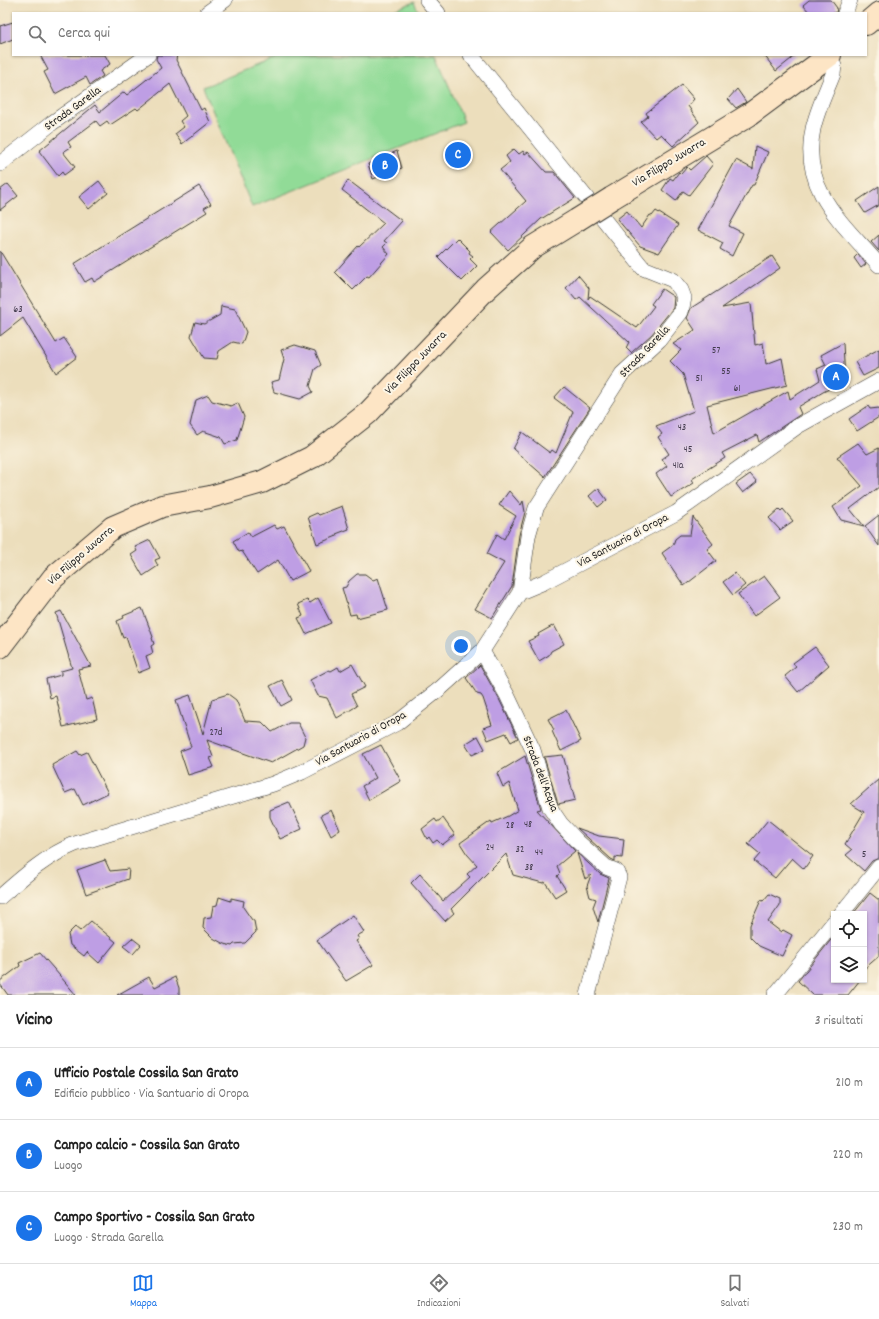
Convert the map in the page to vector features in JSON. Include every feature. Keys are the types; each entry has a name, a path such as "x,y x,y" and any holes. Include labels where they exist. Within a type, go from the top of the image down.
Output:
{"main road":[{"path":"867,23 879,13"},
{"name":"Via Filippo Juvarra","path":"0,646 54,578 113,526 162,506 210,497 262,482 312,458 368,413 498,278 533,247 749,115 829,56"}],"street":[{"path":"208,12 225,0"},
{"path":"427,0 437,12"},
{"path":"845,12 850,0"},
{"name":"Strada Garella","path":"0,164 52,123 147,56"},
{"name":"Strada Garella","path":"471,56 643,268 672,280 681,290 684,298 681,312 659,340 622,374 536,508 528,536 520,592"},
{"path":"830,56 834,66 833,74 813,128 810,153 812,172 818,189 835,214 879,266"},
{"name":"Via Santuario di Oropa","path":"0,897 45,860 75,844 246,794 302,772 396,723 442,687 482,651 520,592 544,582 676,513 798,426 879,381"},
{"name":"Strada dell'Acqua","path":"482,651 507,695 532,750 550,808 561,824 576,840 606,867 616,870 619,877 588,995"},
{"path":"843,911 879,867"},
{"path":"775,995 831,926"}],"green space":[{"path":"414,2 419,12 389,12"},
{"path":"280,56 436,56 464,122 252,207 203,87"}],"building":[{"path":"809,0 831,0 837,8 836,12 809,12 803,5"},
{"path":"12,22 12,39 0,44 0,26"},
{"path":"41,56 106,56 110,64 100,71 103,76 90,85 86,77 55,94 44,72 48,70"},
{"path":"157,56 177,56 176,60 201,110 204,108 210,122 182,144 175,134 184,127 180,121 186,116 170,84 138,110 136,108 110,125 107,121 100,126 96,121 68,142 71,147 63,152 75,167 64,175 62,172 58,176 39,151 95,105 100,112 124,92 127,95 161,68 156,59"},
{"path":"765,56 795,56 776,71"},
{"path":"682,85 694,99 688,106 699,122 673,146 661,134 656,138 641,122 648,116 646,113"},
{"path":"737,89 746,102 736,108 728,99"},
{"path":"755,146 768,152 754,185 752,185 729,226 743,233 732,256 720,249 723,243 698,230 736,160 753,169"},
{"path":"514,149 519,154 523,151 525,154 528,152 546,172 554,172 575,198 541,219 508,250 491,232 526,201 500,170 510,162 506,156"},
{"path":"397,151 402,168 373,179 368,164"},
{"path":"706,156 713,164 689,195 683,191 676,201 662,190 670,178 673,180 679,172 681,174 687,167 690,170"},
{"path":"348,180 402,221 384,241 387,243 383,247 389,254 369,277 367,276 353,290 335,272 358,246 359,247 384,223 342,190"},
{"path":"99,181 108,193 89,209 79,197"},
{"path":"8,184 18,196 0,210 0,190"},
{"path":"199,186 211,204 204,208 207,212 94,282 92,278 85,282 74,264"},
{"path":"879,186 879,205 865,213 857,201"},
{"path":"627,211 641,228 650,215 652,216 656,211 678,225 659,253 640,246 617,219"},
{"path":"879,235 879,251 871,242"},
{"path":"457,238 470,251 469,253 473,256 470,259 477,266 462,281 438,257"},
{"path":"0,251 56,343 64,338 77,357 56,373 23,318 0,336"},
{"path":"858,254 866,264 861,268 854,258"},
{"path":"772,256 780,268 722,308 751,303 755,345 763,343 766,364 782,358 787,385 707,405 714,433 788,391 790,399 820,380 817,369 826,365 821,355 843,343 845,381 798,407 801,414 759,442 757,435 722,453 725,458 692,479 694,483 671,497 656,474 667,466 662,459 669,454 658,437 662,434 656,426 694,411 683,374 670,361 681,350 673,344 695,330 687,318 691,308"},
{"path":"578,275 589,288 588,299 590,296 637,328 654,306 651,304 662,289 674,297 673,308 652,334 631,353 626,348 629,342 580,297 576,300 566,288"},
{"path":"221,306 235,309 246,332 242,344 233,342 219,351 217,359 204,358 191,336 195,322 204,324 220,315"},
{"path":"295,345 315,351 321,365 315,369 310,386 313,392 300,399 274,392 271,382 279,380 284,359 281,350"},
{"path":"879,349 879,368 863,376 855,362"},
{"path":"564,387 590,408 545,477 513,449 522,432 550,453 552,450 556,453 573,412 554,398"},
{"path":"208,395 212,401 231,406 238,403 244,417 237,440 225,444 221,437 203,431 197,435 190,425 196,400"},
{"path":"868,406 870,409 879,408 879,417 857,431 849,419"},
{"path":"858,443 867,454 879,448 879,487 850,509 864,526 841,520 833,507 862,486 837,457"},
{"path":"750,474 757,482 743,493 736,484"},
{"path":"598,488 607,500 598,507 589,496"},
{"path":"509,491 521,505 523,501 525,512 519,535 512,586 492,618 475,609 504,563 487,554 497,534 504,539 516,516 499,505"},
{"path":"342,506 349,529 336,534 337,536 317,544 308,517 317,513 319,515"},
{"path":"779,509 781,511 783,509 793,521 780,530 769,518"},
{"path":"879,515 879,546 865,526"},
{"path":"693,517 713,544 707,549 716,561 684,586 662,553 673,545 675,539 680,535 690,535"},
{"path":"274,525 277,529 284,526 309,571 290,581 278,560 257,574 242,551 239,552 233,541 248,532 251,537"},
{"path":"150,540 160,558 155,560 158,566 143,576 131,555 137,551 135,547"},
{"path":"735,573 745,585 733,595 723,582"},
{"path":"357,574 365,574 373,580 378,578 388,610 357,618 356,614 350,615 342,588 346,587 349,581"},
{"path":"764,576 780,597 754,616 738,594"},
{"path":"318,598 331,623 306,634 298,618 303,616 298,604 307,600 310,603"},
{"path":"142,608 153,637 154,644 151,646 153,653 146,656 150,668 138,673 126,637 123,638 117,621 124,618 123,616"},
{"path":"61,611 91,666 78,669 86,700 92,698 97,719 63,727 56,696 50,698 46,679 61,675 61,671 72,668 56,613"},
{"path":"554,625 564,644 551,651 549,655 539,661 528,641 539,636 538,634"},
{"path":"815,647 829,665 798,692 785,676 796,667 793,663"},
{"path":"352,664 365,687 351,694 357,706 337,718 327,698 318,696 310,680 329,670 331,671 338,667 340,671"},
{"path":"480,665 518,738 511,742 506,733 488,740 483,728 492,725 483,698 481,695 477,694 466,678"},
{"path":"282,680 292,700 281,706 270,686"},
{"path":"228,694 236,700 245,721 262,722 272,732 289,723 298,723 305,737 303,745 271,763 207,740 213,757 210,758 214,767 188,775 180,751 191,747 176,700 190,695 203,734 212,699"},
{"path":"566,710 581,741 561,751 552,731 554,730 548,719"},
{"path":"478,736 485,749 472,755 465,744"},
{"path":"381,745 401,781 369,800 362,786 376,778 363,754"},
{"path":"77,751 80,755 87,752 108,793 83,805 75,789 65,793 52,765"},
{"path":"563,755 575,800 558,804 544,757"},
{"path":"525,756 541,809 537,810 575,851 557,866 560,873 557,876 566,890 555,897 545,882 543,883 513,875 506,854 451,909 454,913 445,921 411,883 420,874 443,901 470,877 467,874 477,865 460,843 491,821 492,823 518,810 509,783 503,787 497,773"},
{"path":"879,779 879,858 872,861 864,871 846,855 852,850 845,844 864,812 851,804"},
{"path":"289,802 302,829 280,839 270,817 270,810"},
{"path":"331,810 340,830 331,836 321,815"},
{"path":"443,818 455,835 442,845 437,840 433,843 429,837 427,839 422,829 435,819 437,822"},
{"path":"768,820 813,856 804,869 792,858 775,878 754,861 760,854 748,844"},
{"path":"577,828 599,836 624,839 622,858 615,857 615,861 611,859"},
{"path":"577,853 600,874 609,878 598,922 593,907 596,899 590,897 587,886 591,875 585,879"},
{"path":"105,860 110,871 129,869 128,879 86,894 77,870"},
{"path":"870,893 879,900 879,956 867,966 867,911 855,911"},
{"path":"769,894 780,899 780,905 768,922 781,932 783,930 792,935 782,956 759,946 750,937 750,925 761,900 763,901"},
{"path":"219,897 231,901 231,898 244,901 243,907 254,921 256,932 245,943 234,944 232,946 224,944 213,938 203,928 204,918 211,917 213,906 217,905"},
{"path":"353,915 364,932 357,936 359,939 356,941 373,965 346,981 317,940"},
{"path":"91,921 116,942 99,963 87,952 84,956 70,945 68,934 75,927 80,931"},
{"path":"132,938 141,945 133,954 123,946"},
{"path":"831,940 831,983 858,983 848,995 813,995 798,981"},
{"path":"40,953 76,995 8,995 0,984 0,981 20,966 19,963"},
{"path":"149,977 155,987 175,977 179,988 179,995 117,995"}],"place":[{"name":"Campo Sportivo - Cossila San Grato","path":"458,155"},
{"name":"Campo calcio - Cossila San Grato","path":"385,166"},
{"name":"Ufficio Postale Cossila San Grato","path":"836,377"}]}
